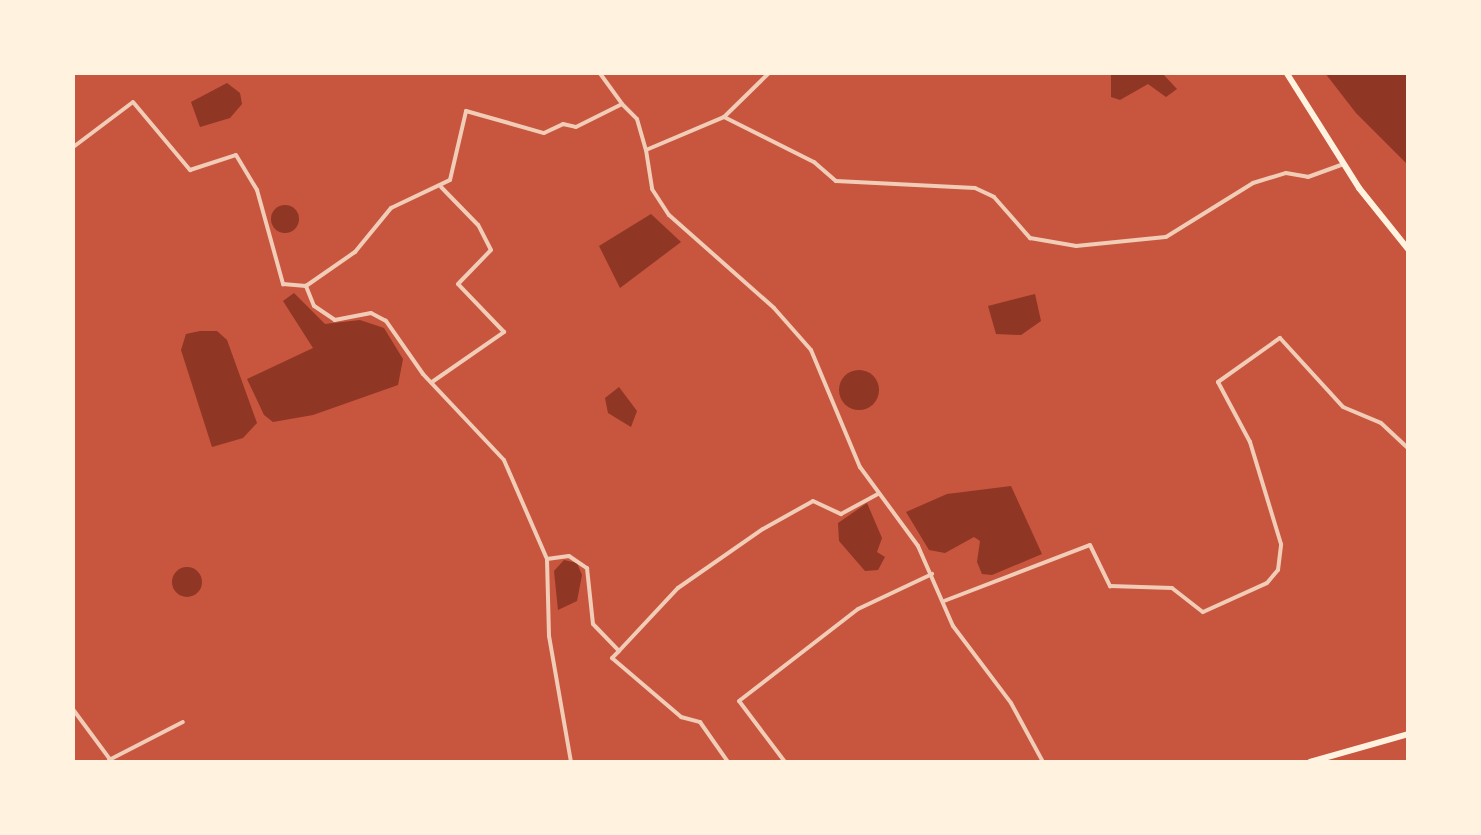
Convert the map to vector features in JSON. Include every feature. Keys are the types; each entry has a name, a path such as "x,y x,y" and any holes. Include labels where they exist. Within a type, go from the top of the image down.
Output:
{"main road":[{"path":"1286,72 1344,164 1408,249"},
{"path":"1310,762 1408,734"}],"street":[{"path":"599,72 637,119 652,189 668,215 774,308 811,350 878,494 932,574 953,626 1010,703 1043,762"},
{"path":"646,150 724,117 770,72"},
{"path":"72,148 133,102 190,170 236,155 257,190 283,284 306,286 355,252 391,208 441,187 454,174 466,111 544,132 562,124 576,127 622,104"},
{"path":"724,117 814,162 836,181 975,188 994,197 1030,238 1076,246 1166,237 1252,183 1344,164"},
{"path":"432,382 504,332 458,284 491,250 478,225 441,187"},
{"path":"306,286 314,306 334,320 371,313 386,321 432,382 504,460 547,559 549,636 571,762"},
{"path":"944,601 1090,545 1110,586 1172,588 1203,612 1267,583 1278,570 1280,544 1250,442 1218,382 1280,338 1342,408 1380,423 1408,448"},
{"path":"728,762 700,722 681,716 612,658 678,588 779,520 813,501 841,514 878,494"},
{"path":"547,559 569,556 587,568 595,592 593,624 619,651"},
{"path":"785,762 739,701 858,609 932,574"},
{"path":"72,708 110,762 182,722"}],"shaded area":[{"path":"1111,73 1162,73 1177,89 1166,97 1148,84 1120,100 1111,97"},
{"path":"1325,73 1408,73 1408,165 1356,113"},
{"path":"227,83 240,93 242,104 230,118 200,127 191,102"},
{"path":"285,205 295,209 299,219 295,229 285,233 275,229 271,219 275,209"},
{"path":"651,214 681,242 620,288 599,246"},
{"path":"294,293 325,324 360,320 384,328 403,359 398,385 313,415 273,422 264,415 247,379 313,348 283,301"},
{"path":"1035,294 1041,321 1021,335 996,334 988,306"},
{"path":"217,331 227,340 257,423 243,438 212,447 181,350 186,334"},
{"path":"859,370 873,376 879,390 873,404 859,410 845,404 839,390 845,376"},
{"path":"619,387 637,411 631,427 608,413 605,398"},
{"path":"1011,486 1042,554 992,575 982,574 977,562 980,541 974,537 945,553 929,550 906,512 947,494"},
{"path":"867,503 882,538 877,552 885,557 878,570 865,571 839,541 838,523"},
{"path":"564,560 577,563 582,575 577,601 558,610 554,571"},
{"path":"187,567 197,572 202,582 197,592 187,597 177,592 172,582 177,572"}]}
